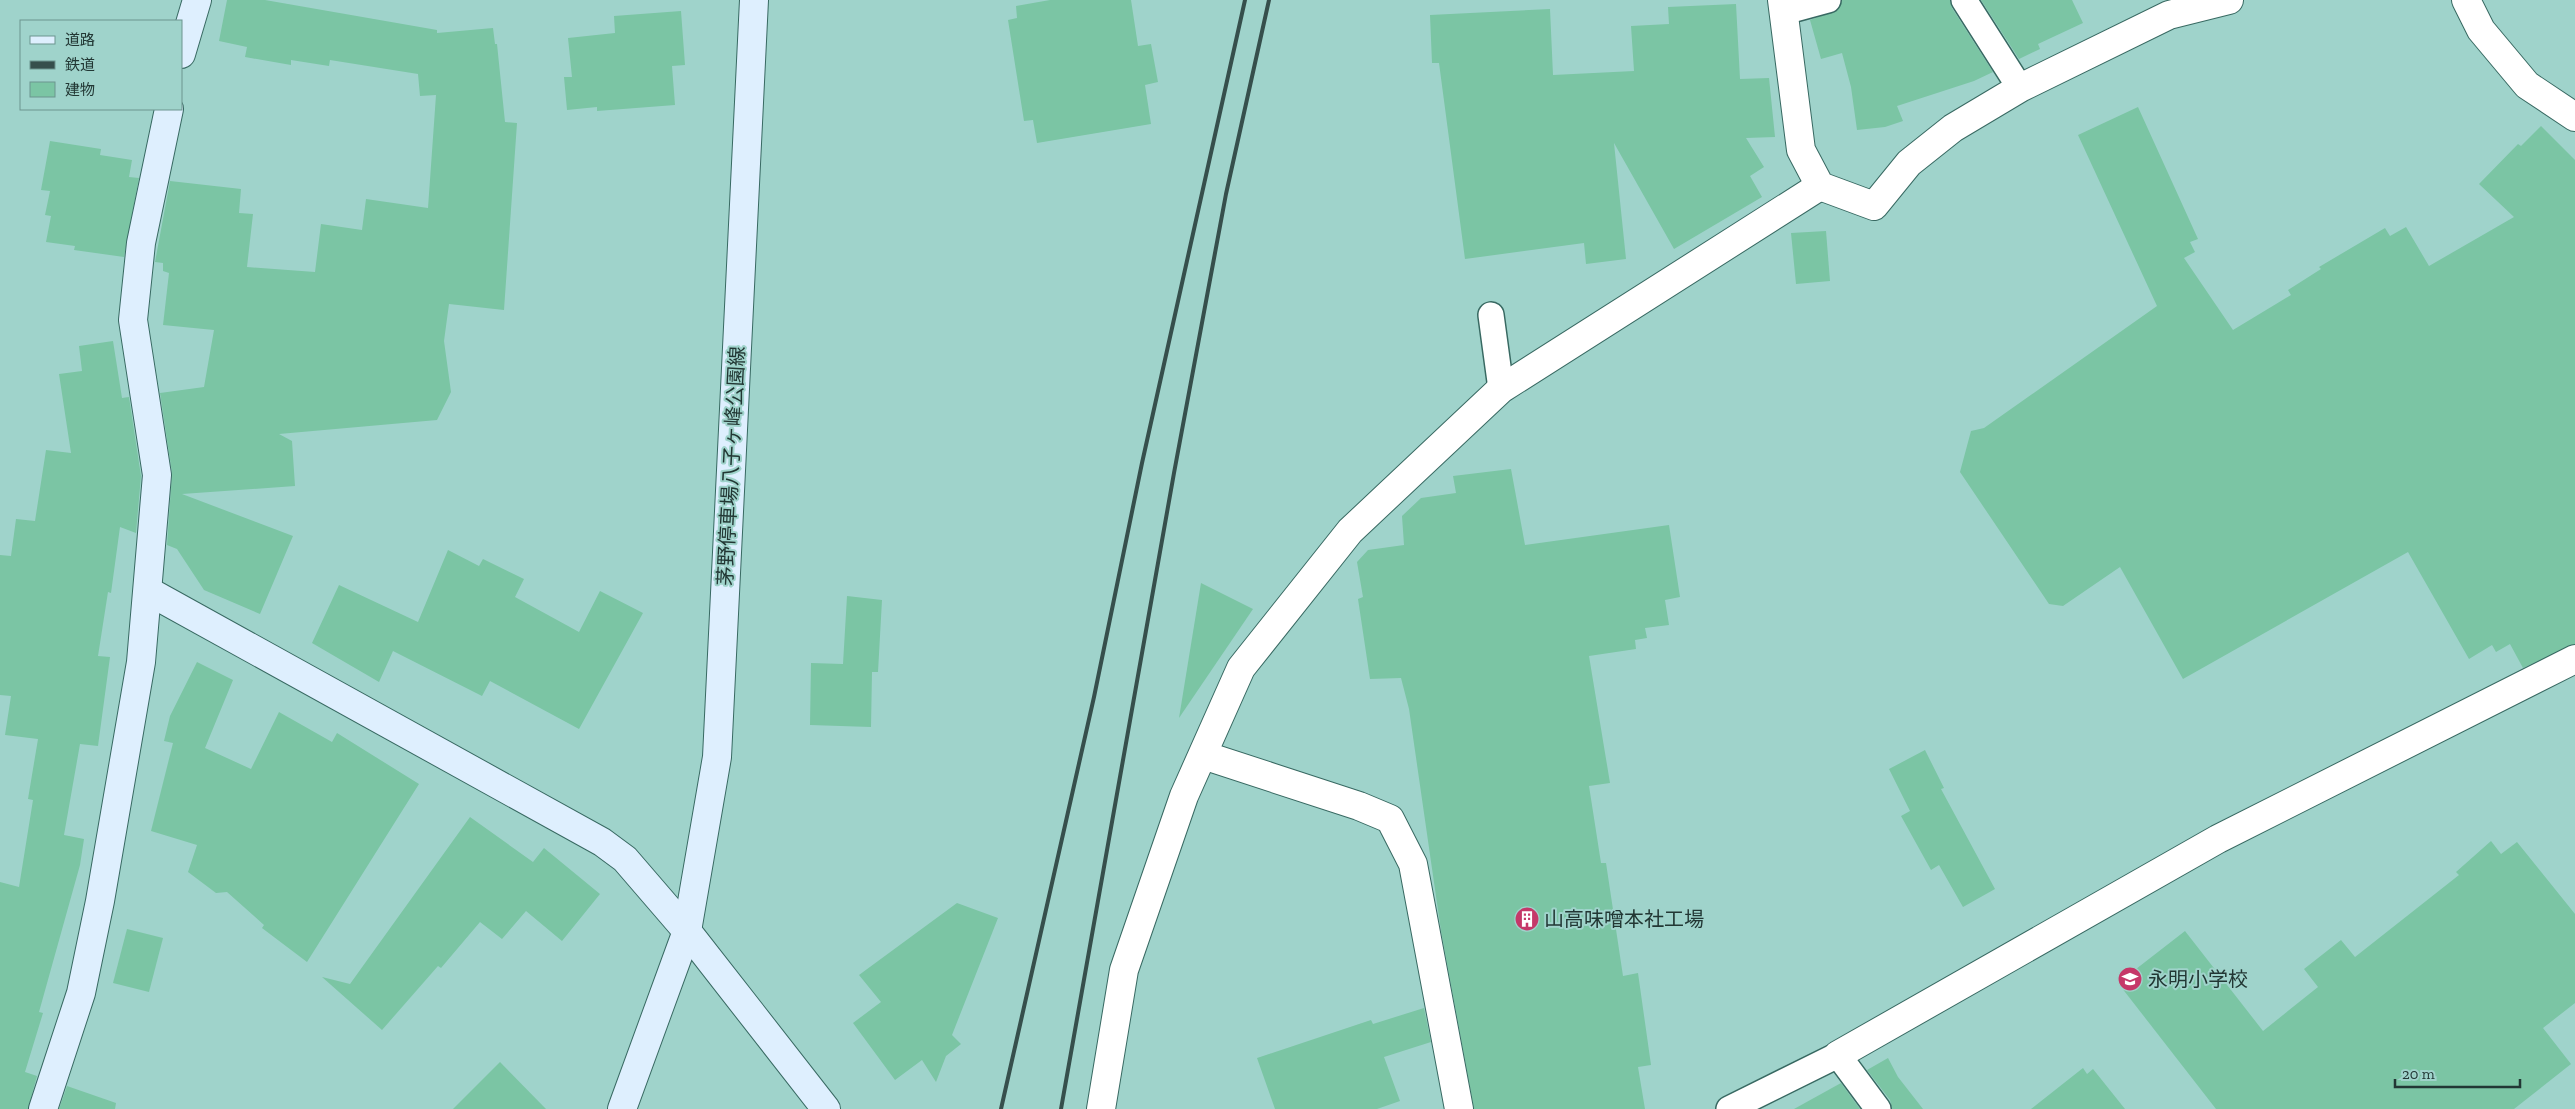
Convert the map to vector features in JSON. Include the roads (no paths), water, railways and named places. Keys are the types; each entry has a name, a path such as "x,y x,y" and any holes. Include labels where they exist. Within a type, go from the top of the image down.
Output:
{"street":[{"path":"182,51 197,0"},
{"name":"茅野停車場八子ヶ峰公園線","path":"622,1109 687,931 717,757 754,0"},
{"path":"1783,6 1801,150 1820,186 1874,206 1909,162 1953,128 2020,88 2169,15 2229,0"},
{"path":"2466,0 2481,30 2527,85 2575,117"},
{"path":"43,1109 81,993 98,910 141,662 157,476 133,320 141,243 169,110"},
{"path":"1101,1109 1124,970 1184,796 1241,668 1350,531 1501,388 1820,186"},
{"path":"148,591 602,842 626,859 687,931 826,1109"},
{"path":"1838,1055 2218,839 2575,659"},
{"path":"1203,755 1359,806 1390,819 1414,864 1459,1109"}],"lane":[{"path":"1783,6 1828,0"},
{"path":"1964,0 2020,88"},
{"path":"1491,315 1501,388"},
{"path":"1730,1109 1838,1055 1878,1109"}],"railway":[{"path":"1001,1109 1094,697 1142,463 1245,0"},
{"path":"1061,1109 1174,473 1226,194 1269,0"}],"place":[{"name":"山高味噌本社工場","path":"1527,919"},
{"name":"永明小学校","path":"2130,979"}]}
